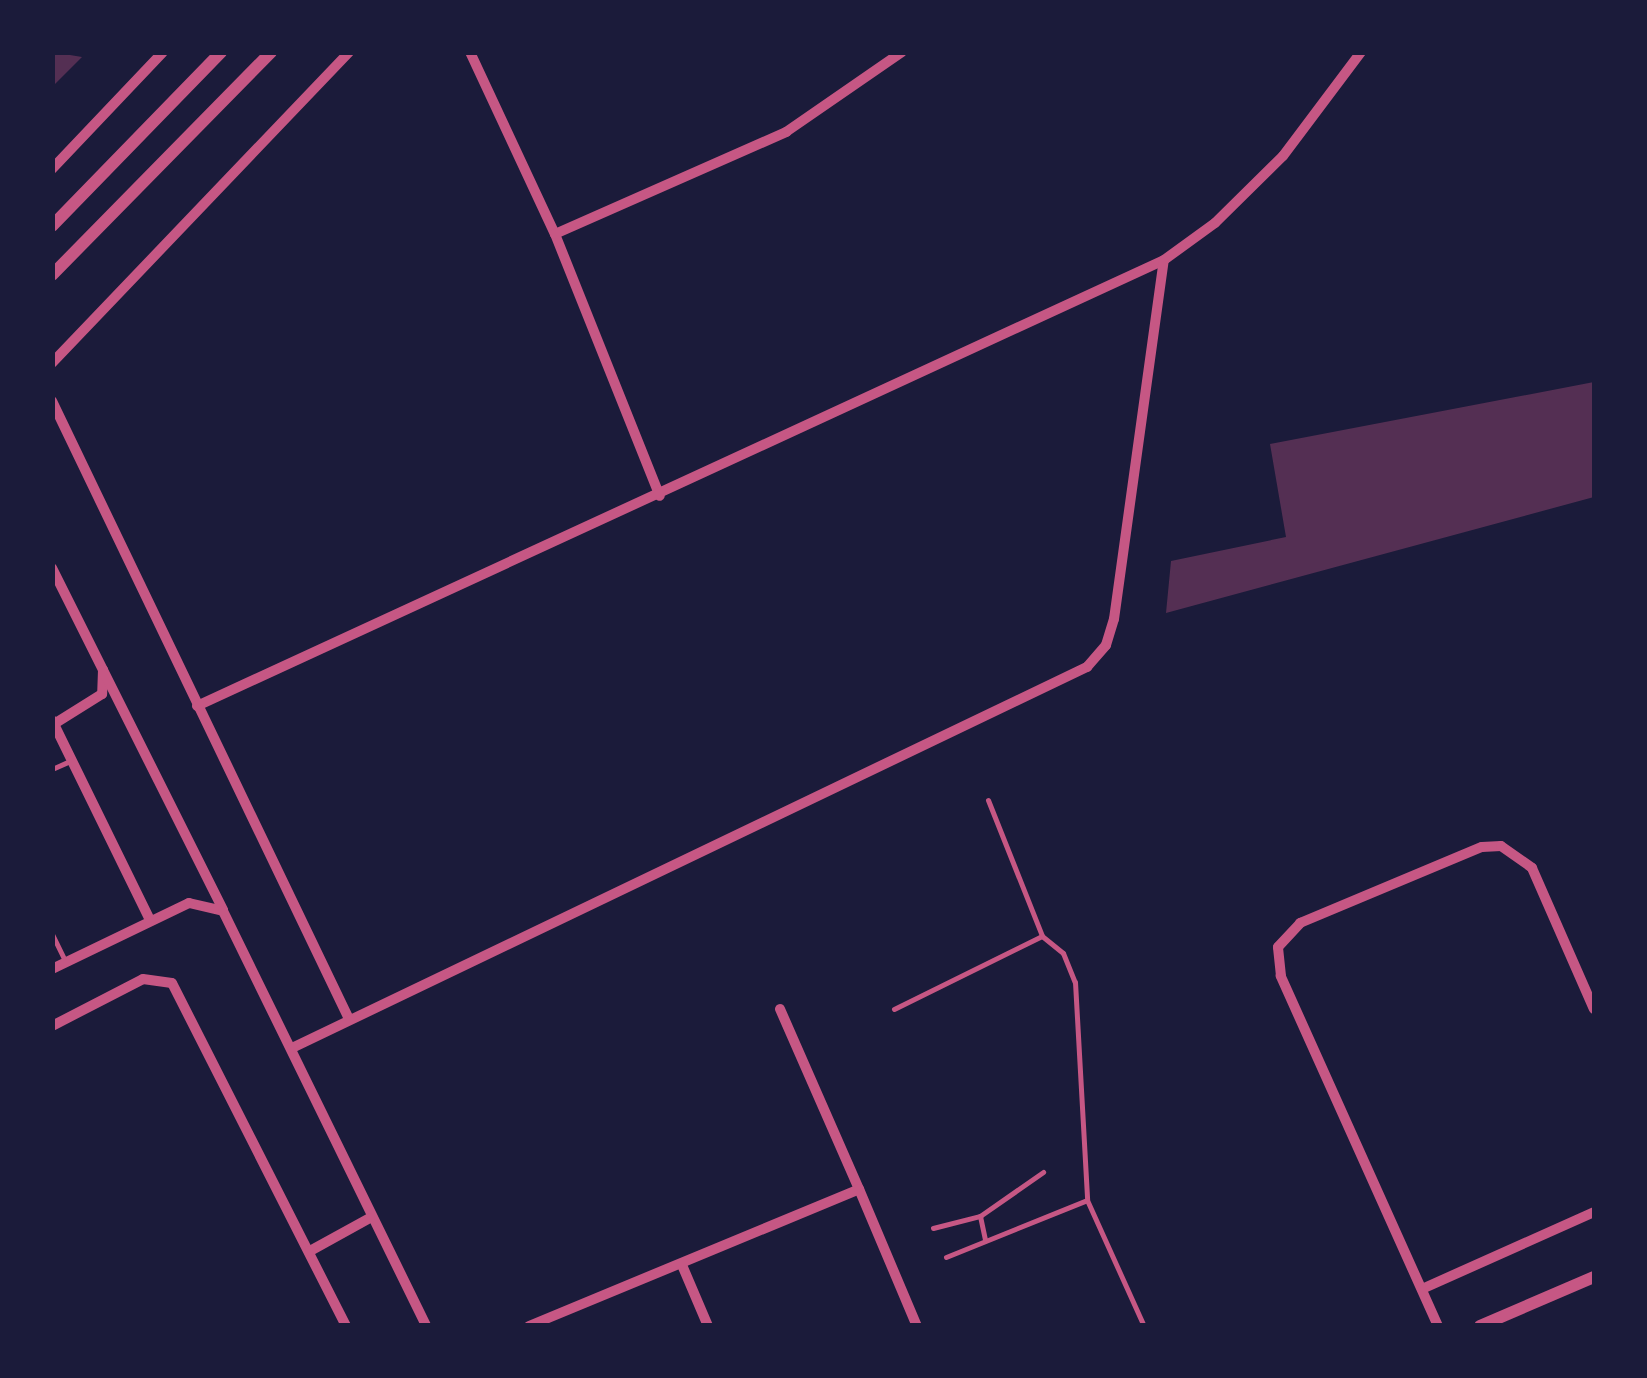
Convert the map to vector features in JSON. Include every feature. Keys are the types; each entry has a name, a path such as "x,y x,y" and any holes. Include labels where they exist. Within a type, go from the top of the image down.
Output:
{"street":[{"path":"52,169 163,52"},
{"path":"52,226 221,52"},
{"path":"52,275 272,52"},
{"path":"52,363 349,52"},
{"path":"470,52 555,234 660,496"},
{"path":"555,234 786,132 902,52"},
{"path":"196,706 660,496 1164,260 1215,222 1283,156 1361,52"},
{"path":"292,1048 1087,667 1106,645 1114,619 1164,260"},
{"path":"52,401 349,1019"},
{"path":"52,568 426,1326"},
{"path":"103,670 102,694 53,722 149,918"},
{"path":"1438,1326 1275,961 1284,934 1482,847 1501,846 1532,868 1594,1010"},
{"path":"52,970 149,918 188,903 224,911"},
{"path":"52,1026 144,980 172,984 346,1326"},
{"path":"780,1009 917,1326"},
{"path":"529,1326 859,1188"},
{"path":"1422,1290 1594,1212"},
{"path":"310,1251 370,1218"},
{"path":"682,1264 708,1326"},
{"path":"1480,1326 1594,1277"}],"lane":[{"path":"52,769 72,760"},
{"path":"988,800 1042,936 1064,952 1075,982 1087,1200 1144,1326"},
{"path":"52,934 66,962"},
{"path":"894,1009 1042,936"},
{"path":"932,1228 980,1216 1043,1172"},
{"path":"946,1257 1087,1200"},
{"path":"980,1216 985,1240"}],"building":[{"path":"52,52 82,57 52,87"},
{"path":"1594,382 1594,497 1166,613 1171,561 1286,537 1270,444"}]}
